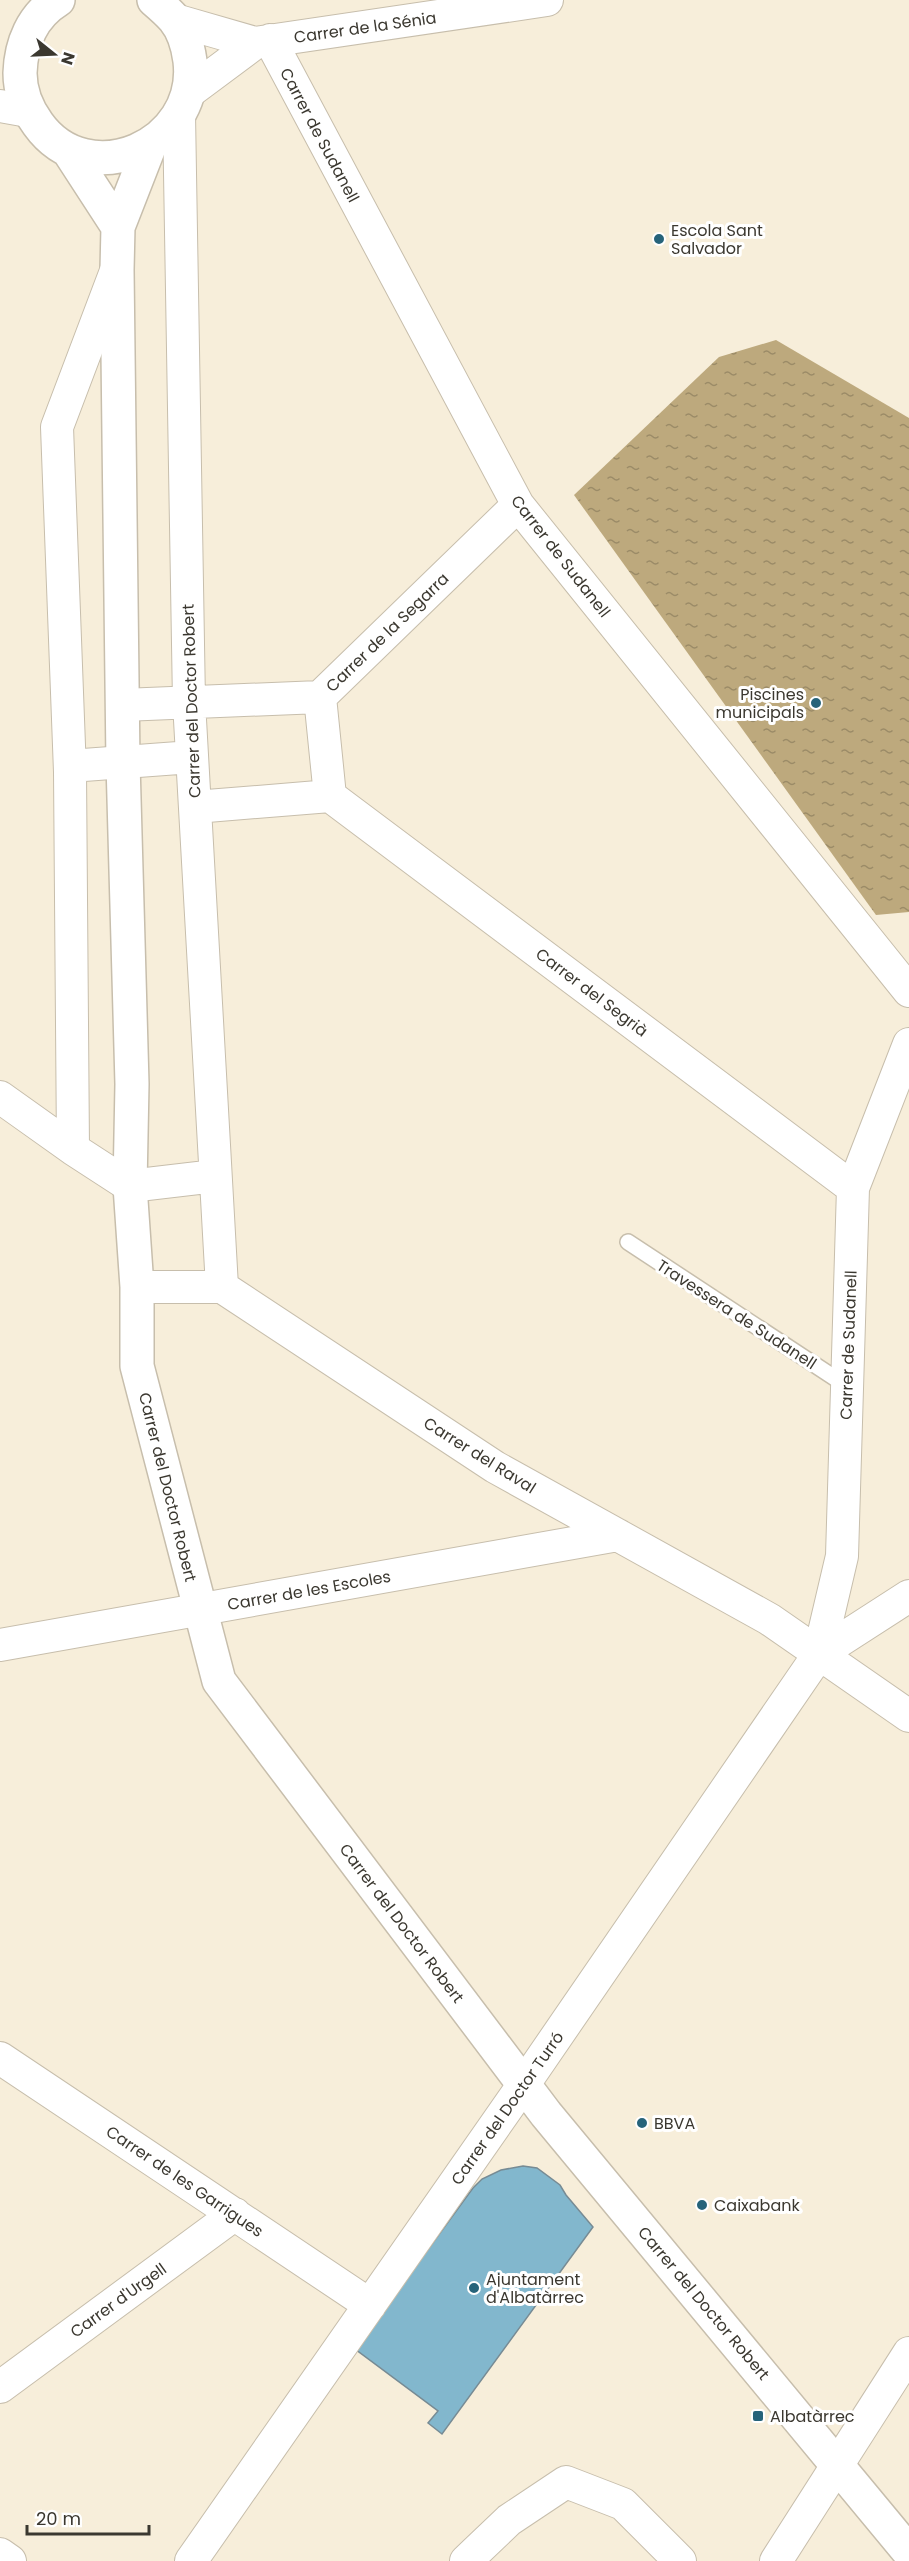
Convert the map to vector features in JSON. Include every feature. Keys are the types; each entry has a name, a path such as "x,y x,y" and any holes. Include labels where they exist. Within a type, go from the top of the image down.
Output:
{"street":[{"path":"58,0 48,6 30,28 10,61 20,84 14,108 68,150 96,157 125,156 150,145 172,126 183,104 191,73 188,45 164,10"},
{"name":"Carrer de la Sénia","path":"164,10 262,42 547,0"},
{"name":"Carrer de la Sénia","path":"183,104 262,42"},
{"name":"Carrer de Sudanell","path":"262,42 518,505 909,991"},
{"name":"Carrer del Doctor Robert","path":"183,104 189,702 222,1287"},
{"name":"Carrer del Doctor Robert","path":"150,145 118,226 117,270 123,763 132,1084 130,1186 136,1287 137,1366 219,1681 524,2085 838,2463 909,2552"},
{"path":"68,150 118,226"},
{"name":"Carrer del Doctor Robert","path":"73,1149 70,766 57,427 117,270"},
{"name":"Carrer de la Segarra","path":"123,705 320,697 518,505"},
{"path":"195,807 330,796 320,697"},
{"path":"70,766 192,757"},
{"name":"Carrer del Segrià","path":"330,796 853,1188"},
{"name":"Carrer de Sudanell","path":"819,1654 842,1556 853,1188 909,1044"},
{"path":"0,1097 130,1186 215,1176"},
{"path":"136,1287 222,1287"},
{"name":"Carrer del Raval","path":"222,1287 495,1467 769,1619 909,1716"},
{"name":"Carrer de les Escoles","path":"0,1645 618,1535"},
{"path":"819,1654 909,1596"},
{"name":"Carrer del Doctor Turró","path":"191,2561 524,2085 819,1654"},
{"name":"Carrer de les Garrigues","path":"0,2058 370,2305"},
{"name":"Carrer d'Urgell","path":"0,2387 235,2214"},
{"path":"776,2561 909,2353"},
{"path":"466,2561 509,2520 567,2482 623,2504 680,2561"},
{"path":"0,2554 10,2561"}],"lane":[{"name":"Travessera de Sudanell","path":"628,1242 847,1386"}],"water":[{"name":"Piscines municipals","path":"776,340 909,418 909,912 876,915 574,495 719,357"}],"building":[{"name":"Ajuntament d'Albatàrrec","path":"523,2166 537,2168 560,2185 593,2227 442,2434 428,2423 438,2411 355,2349 473,2188 482,2179 501,2170"}],"place":[{"name":"Escola Sant Salvador","path":"659,239"},
{"name":"Piscines municipals","path":"816,703"},
{"name":"BBVA","path":"642,2123"},
{"name":"Caixabank","path":"702,2205"},
{"name":"Ajuntament d'Albatàrrec","path":"474,2288"},
{"name":"Albatàrrec","path":"758,2416"}]}
